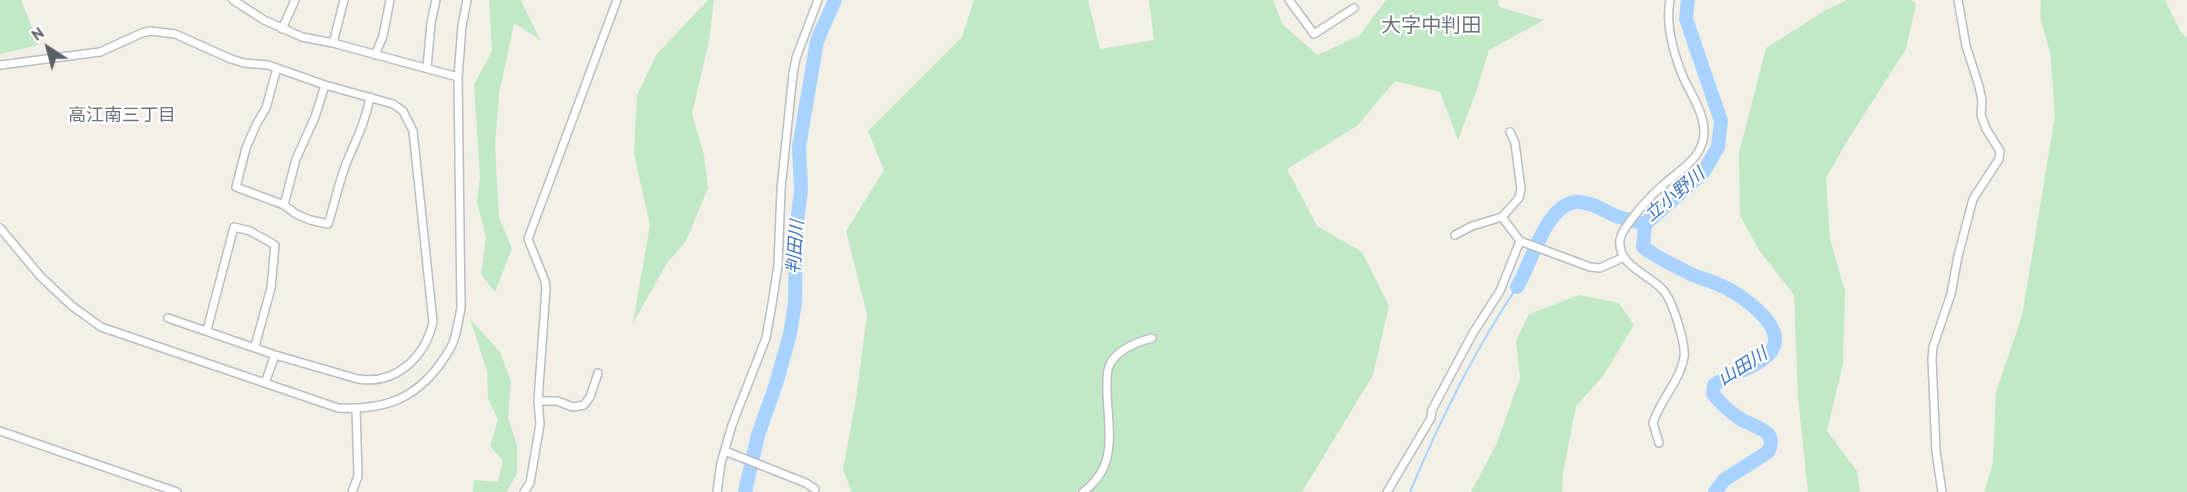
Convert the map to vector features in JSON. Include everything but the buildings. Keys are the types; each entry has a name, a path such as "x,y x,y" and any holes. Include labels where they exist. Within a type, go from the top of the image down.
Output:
{"street":[{"path":"233,0 282,29 302,37 333,43 458,77"},
{"path":"282,29 295,0"},
{"path":"333,43 344,0"},
{"path":"375,55 383,36 390,0"},
{"path":"427,68 431,23 436,0"},
{"path":"0,228 41,277 72,306 101,327 338,408 356,409 393,403 424,385 445,357 454,341 461,308 458,77 462,26 467,0"},
{"path":"524,492 530,483 540,424 538,401 546,288 528,239 617,0"},
{"path":"717,492 725,451 740,399 766,338 778,265 783,163 796,58 818,0"},
{"path":"1289,0 1314,34 1354,8"},
{"path":"1659,443 1653,423 1679,371 1684,358 1684,348 1669,298 1662,289 1628,263 1624,257 1620,239 1648,198 1696,154 1702,143 1703,128 1699,111 1684,79 1671,40 1668,19 1670,0"},
{"path":"1942,492 1936,451 1933,348 1951,294 1958,256 1973,200 1999,159 2000,151 1986,129 1981,115 1982,101 1979,86 1966,46 1958,0"},
{"path":"0,65 100,52 150,31 175,34 231,59 277,68 393,104 403,111 413,131 433,322 430,334 417,357 406,367 393,375 371,381 338,374 275,355 255,346 168,318"},
{"path":"277,68 266,108 246,148 236,187 284,205 310,220 328,224 347,161 360,136 367,115 370,97"},
{"path":"284,205 296,159 315,117 325,84"},
{"path":"1455,235 1472,226 1502,217 1519,198 1521,189 1515,143 1510,132"},
{"path":"1502,217 1520,241 1590,267 1600,268 1624,257"},
{"path":"207,330 234,227 250,231 275,245 271,288 255,346"},
{"path":"1387,492 1431,418 1432,410 1473,333 1500,291 1520,241"},
{"path":"1083,492 1090,487 1108,462 1110,450 1107,385 1109,365 1117,355 1141,341 1152,338"},
{"path":"265,383 275,355"},
{"path":"538,401 557,401 573,406 584,405 590,397 598,373"},
{"path":"352,492 358,476 356,409"},
{"path":"0,431 177,492"},
{"path":"725,451 806,483 815,489"}],"green space":[{"path":"0,0 21,0 39,45 0,54"},
{"path":"489,0 521,0 540,40 514,23 499,94 495,146 499,218 512,248 495,292 481,274 486,237 477,202 480,177 474,85 492,51"},
{"path":"708,0 714,0 709,41 692,114 704,155 708,188 686,241 667,263 633,323 650,225 634,154 637,95 657,54"},
{"path":"974,0 1088,0 1100,49 1154,40 1149,0 1273,0 1283,25 1318,55 1360,35 1386,0 1498,0 1499,7 1544,20 1489,50 1458,140 1440,92 1395,81 1357,126 1287,169 1317,226 1362,252 1389,306 1373,375 1302,492 852,492 843,470 856,399 867,314 846,231 884,170 868,131 962,37"},
{"path":"1847,0 1911,0 1916,3 1906,49 1826,178 1830,239 1845,291 1843,364 1827,431 1857,471 1860,492 1808,492 1798,397 1794,295 1759,250 1740,215 1739,153 1766,48 1826,10"},
{"path":"2041,0 2165,0 2181,32 2187,38 2187,492 1984,492 1993,463 1996,392 2022,316 2055,115 2050,52 2040,17"},
{"path":"1579,295 1619,303 1634,325 1603,376 1576,406 1563,473 1562,492 1471,492 1497,443 1520,378 1516,341 1529,314"},
{"path":"470,319 500,352 511,381 508,418 517,445 517,474 506,492 473,492 474,480 498,482 503,461 490,446 498,420 488,398 487,371"}],"waterway":[{"name":"判田川","path":"745,492 758,435 790,334 795,303 796,231 801,190 799,147 817,41 835,0"},
{"name":"立小野川","path":"1645,224 1703,173 1718,147 1721,121 1686,19 1688,0"},
{"name":"立小野川","path":"1517,287 1547,225 1564,206 1575,202 1584,203 1597,206 1615,216 1645,224"},
{"name":"山田川","path":"1645,224 1643,247 1672,265 1722,286 1741,297 1762,315 1775,336 1774,346 1761,361 1714,385 1713,394 1723,405 1742,420 1765,432 1770,436 1771,441 1768,452 1724,480 1715,492"},
{"path":"1410,492 1459,386 1486,336 1517,287"}],"district":[{"name":"大字中判田","path":"1431,26"},
{"name":"高江南三丁目","path":"122,116"}]}
